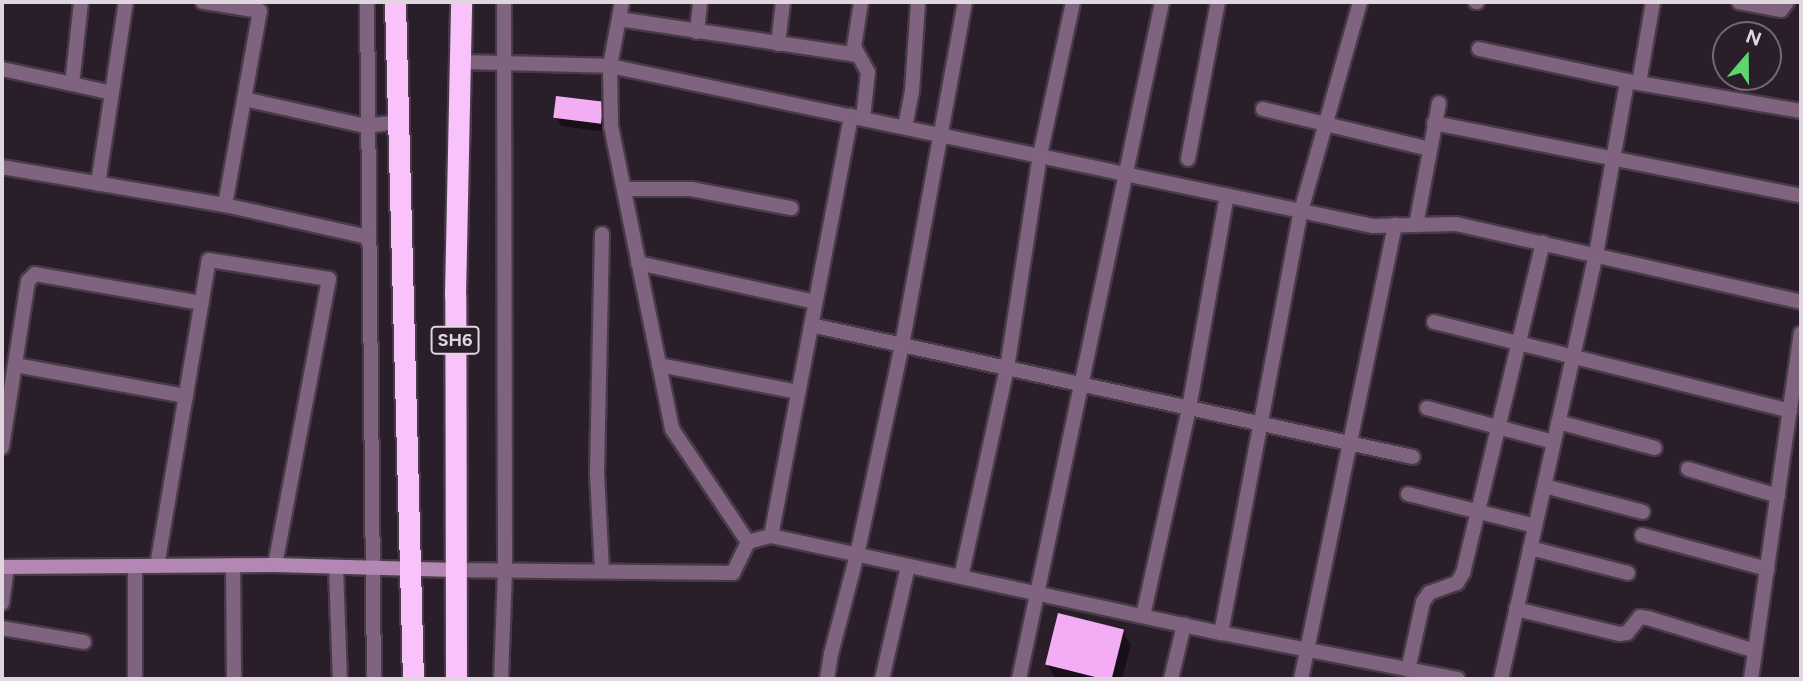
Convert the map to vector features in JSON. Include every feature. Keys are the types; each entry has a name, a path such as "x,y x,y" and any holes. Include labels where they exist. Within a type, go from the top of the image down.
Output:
{"highway":[{"path":"395,2 413,679"},
{"name":"SH6","path":"456,679 455,295 461,2"}],"street":[{"path":"72,84 81,2"},
{"path":"98,184 126,2"},
{"path":"203,2 260,11 225,205"},
{"path":"367,2 366,126 374,679"},
{"path":"501,679 505,570 504,2"},
{"path":"622,2 610,66 611,126 672,429 748,542"},
{"path":"696,32 700,2"},
{"path":"778,44 783,2"},
{"path":"771,536 815,302 868,72 854,47 861,2"},
{"path":"905,127 912,91 918,2"},
{"path":"827,679 857,555 902,345 965,2"},
{"path":"961,577 1007,368 1040,155 1073,2"},
{"path":"1019,679 1162,2"},
{"path":"1188,159 1218,2"},
{"path":"1221,633 1301,211 1360,2"},
{"path":"1501,679 1596,254 1614,160 1653,2"},
{"path":"1739,2 1781,10 1787,2"},
{"path":"619,19 857,55"},
{"path":"1479,49 1633,82 1801,111"},
{"path":"461,62 610,66 1373,226 1456,224 1801,302"},
{"path":"2,69 112,93"},
{"path":"244,99 366,126 400,122"},
{"path":"1416,225 1439,103"},
{"path":"1263,109 1429,149"},
{"path":"1434,123 1801,196"},
{"path":"2,167 225,205 368,237"},
{"path":"624,189 691,189 791,208"},
{"path":"1143,616 1189,408 1227,195"},
{"path":"1301,679 1352,444 1395,225"},
{"path":"602,234 597,473 602,571"},
{"path":"1408,670 1423,602 1429,593 1457,583 1463,573 1543,243"},
{"path":"158,566 209,260 329,278 275,565"},
{"path":"638,263 815,302"},
{"path":"2,447 28,281 35,274 202,303"},
{"path":"1434,322 1790,411"},
{"path":"811,326 1413,457"},
{"path":"1751,679 1801,334"},
{"path":"15,365 186,397"},
{"path":"659,365 798,392"},
{"path":"1427,408 1554,442"},
{"path":"1558,422 1655,449"},
{"path":"1688,469 1778,496"},
{"path":"1544,486 1643,512"},
{"path":"1408,494 1535,526"},
{"path":"1642,535 1767,569"},
{"path":"2,603 4,567 275,565 411,570 733,573 748,542 771,536 1221,633 1452,679"},
{"path":"1530,548 1629,572"},
{"path":"233,565 234,679"},
{"path":"882,679 908,566"},
{"path":"135,567 135,679"},
{"path":"336,567 340,679"},
{"path":"1516,609 1619,634 1627,633 1640,617 1648,618 1755,651"},
{"path":"1171,679 1184,625"},
{"path":"2,628 84,642"}],"building":[{"path":"556,96 604,102 601,124 553,118"},
{"path":"1058,613 1124,629 1112,679 1045,664"}]}
